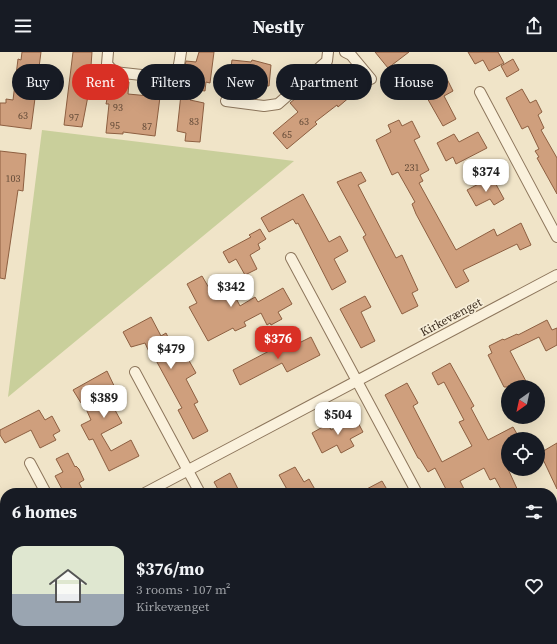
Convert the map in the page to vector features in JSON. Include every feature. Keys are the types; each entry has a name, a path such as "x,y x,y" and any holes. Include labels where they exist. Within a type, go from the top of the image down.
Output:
{"street":[{"path":"108,52 107,64 114,72 169,78 176,74 179,67 181,52"},
{"path":"226,101 264,106 278,104 327,61 328,52"},
{"path":"345,52 351,55 358,64"},
{"path":"480,92 557,237"},
{"path":"291,258 414,488"},
{"name":"Kirkevænget","path":"154,488 358,382 557,275"},
{"path":"135,372 197,488"},
{"path":"30,462 43,488"}],"green space":[{"path":"42,130 294,161 8,397"}],"building":[{"path":"22,52 41,52 39,64 17,64 18,59 21,60"},
{"path":"73,52 92,52 91,64 72,64 72,100 87,100 82,127 64,125"},
{"path":"199,52 214,52 210,83 206,82 205,91 205,64 185,64 186,61 196,62"},
{"path":"375,52 409,52 393,64 385,64"},
{"path":"468,52 498,52 504,63 489,71 483,60 475,64"},
{"path":"513,59 519,70 507,77 501,66"},
{"path":"232,60 251,62 252,60 267,64 231,64"},
{"path":"268,64 271,65 268,86"},
{"path":"448,81 453,91 448,94"},
{"path":"522,89 530,103 536,100 542,112 538,115 544,128 541,130 557,158 557,194 537,158 539,157 535,151 539,149 528,126 522,129 506,98"},
{"path":"129,94 137,95 137,100 160,100 155,136 123,132 123,134 106,133 109,104 106,104 107,100 129,100"},
{"path":"6,99 35,100 31,129 0,125 0,103 6,103"},
{"path":"180,100 190,100 204,103 200,142 185,141 186,133 177,131"},
{"path":"294,100 346,100 338,107 337,105 315,122 317,124 287,149 273,133 298,112 290,103"},
{"path":"428,100 446,100 456,119 443,126"},
{"path":"399,120 402,126 412,121 420,137 414,140 429,170 420,175 423,181 419,183 456,250 494,229 497,236 521,223 531,245 520,250 517,244 463,270 469,281 456,288 416,214 412,204 415,202 398,172 392,175 376,140 391,132 388,125"},
{"path":"478,132 487,148 456,164 453,157 446,161 437,143 454,134 459,142"},
{"path":"0,151 26,154 23,191 18,190 5,279 0,278"},
{"path":"361,172 366,181 358,185 396,258 402,255 418,290 412,293 418,306 402,314 363,237 366,235 337,182"},
{"path":"492,177 504,199 494,205 490,199 476,206 467,190"},
{"path":"303,194 329,242 340,236 348,251 334,259 346,282 332,290 298,223 296,224 293,219 269,232 261,218"},
{"path":"260,229 266,239 258,244 260,249 250,255 257,269 245,275 236,259 229,263 223,252 251,237 249,235"},
{"path":"202,276 209,288 226,279 240,306 255,297 258,302 283,288 292,304 278,312 282,319 271,325 270,323 267,325 261,313 244,322 246,326 235,331 233,328 208,341 189,307 197,303 187,284"},
{"path":"365,296 371,307 361,312 375,341 361,348 340,309"},
{"path":"151,317 161,336 166,333 172,345 175,343 179,351 183,350 196,373 186,379 198,402 194,404 208,431 193,439 178,410 182,408 152,353 150,354 145,343 131,347 123,332"},
{"path":"547,320 552,330 557,328 557,345 546,351 539,337 510,351 525,380 501,381 488,355 492,353 489,346 503,339 504,340 517,334 518,335"},
{"path":"311,337 320,355 287,372 282,363 240,385 233,370 271,350 270,348 283,341 287,349"},
{"path":"450,363 474,406 471,408 488,440 501,433 501,476 511,476 517,488 500,488 495,478 490,480 484,468 460,481 464,488 445,488 435,468 428,472 418,458 385,395 407,383 418,403 413,406 442,462 472,446 459,422 464,420 444,382 438,385 432,373"},
{"path":"107,371 118,394 109,399 122,423 101,434 111,451 131,440 139,456 109,471 93,439 89,440 81,425 91,420 83,402 81,403 73,390"},
{"path":"39,410 45,420 52,416 60,431 53,435 56,440 40,448 31,430 5,443 0,435 0,430"},
{"path":"355,417 363,432 350,439 354,446 341,453 337,445 322,453 312,433 328,424 331,430"},
{"path":"513,427 516,432 503,432"},
{"path":"557,443 557,488 545,464 545,450"},
{"path":"68,453 75,467 76,466 79,469 84,480 79,483 82,488 61,488 55,476 63,472 56,459"},
{"path":"295,467 304,482 309,479 314,488 286,488 279,475"},
{"path":"230,473 238,488 217,488 214,482"},
{"path":"382,481 386,488 369,488"}]}
